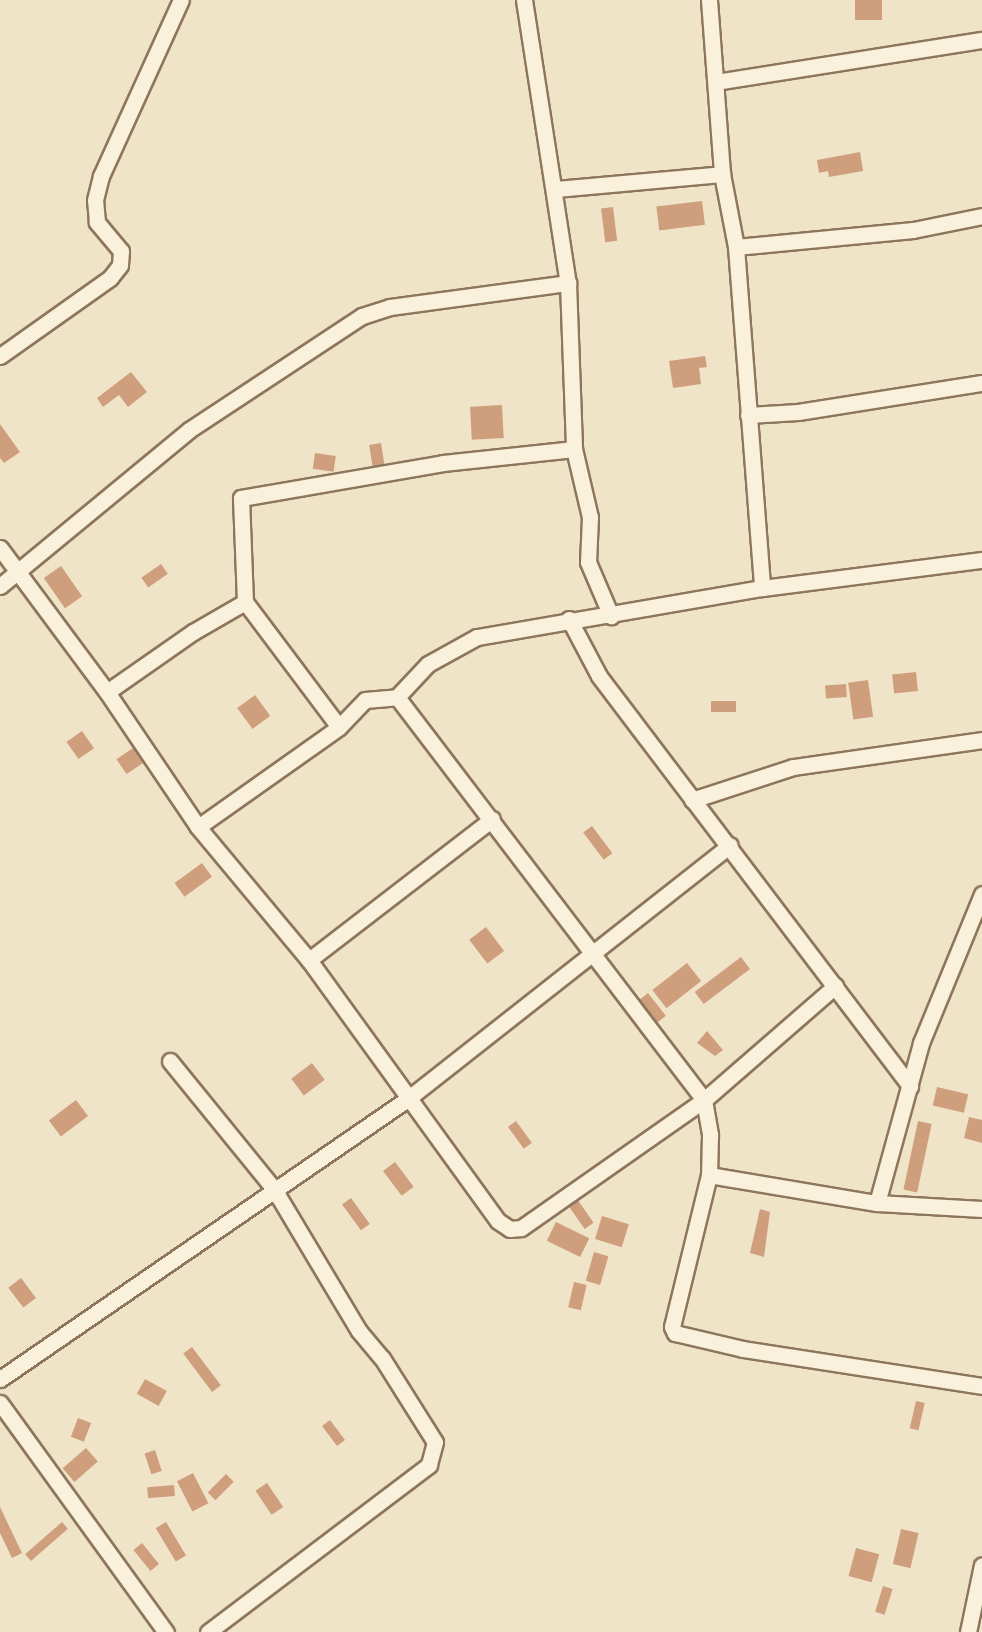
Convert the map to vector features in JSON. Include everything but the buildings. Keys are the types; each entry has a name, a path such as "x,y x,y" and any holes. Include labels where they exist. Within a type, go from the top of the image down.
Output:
{"street":[{"path":"0,356 110,278 120,265 121,251 98,222 95,200 101,176 181,0"},
{"path":"524,0 568,282 574,448 590,516 588,562 610,616"},
{"path":"709,0 722,174 736,247 762,588"},
{"path":"716,82 982,40"},
{"path":"555,189 722,174"},
{"path":"736,247 913,230 982,216"},
{"path":"0,586 189,430 362,316 390,307 568,282"},
{"path":"748,414 798,412 982,383"},
{"path":"339,727 245,602 241,498 443,463 574,448"},
{"path":"0,548 107,692 198,827 309,960 498,1221 510,1229 520,1228 704,1100 836,986"},
{"path":"198,827 339,727 365,700 398,697 428,664 477,637 762,588 982,560"},
{"path":"107,692 192,632 245,602"},
{"path":"568,619 599,676 910,1086"},
{"path":"398,697 704,1100 710,1134 708,1175 676,1309 675,1332 743,1350 982,1386"},
{"path":"692,800 793,766 982,740"},
{"path":"309,960 492,819"},
{"path":"0,1379 410,1098 730,845"},
{"path":"877,1204 921,1044 982,894"},
{"path":"170,1061 274,1189 358,1331 430,1431 435,1454 430,1466 208,1632"},
{"path":"708,1175 877,1204 982,1209"},
{"path":"0,1402 166,1632"},
{"path":"968,1632 982,1565"}]}
